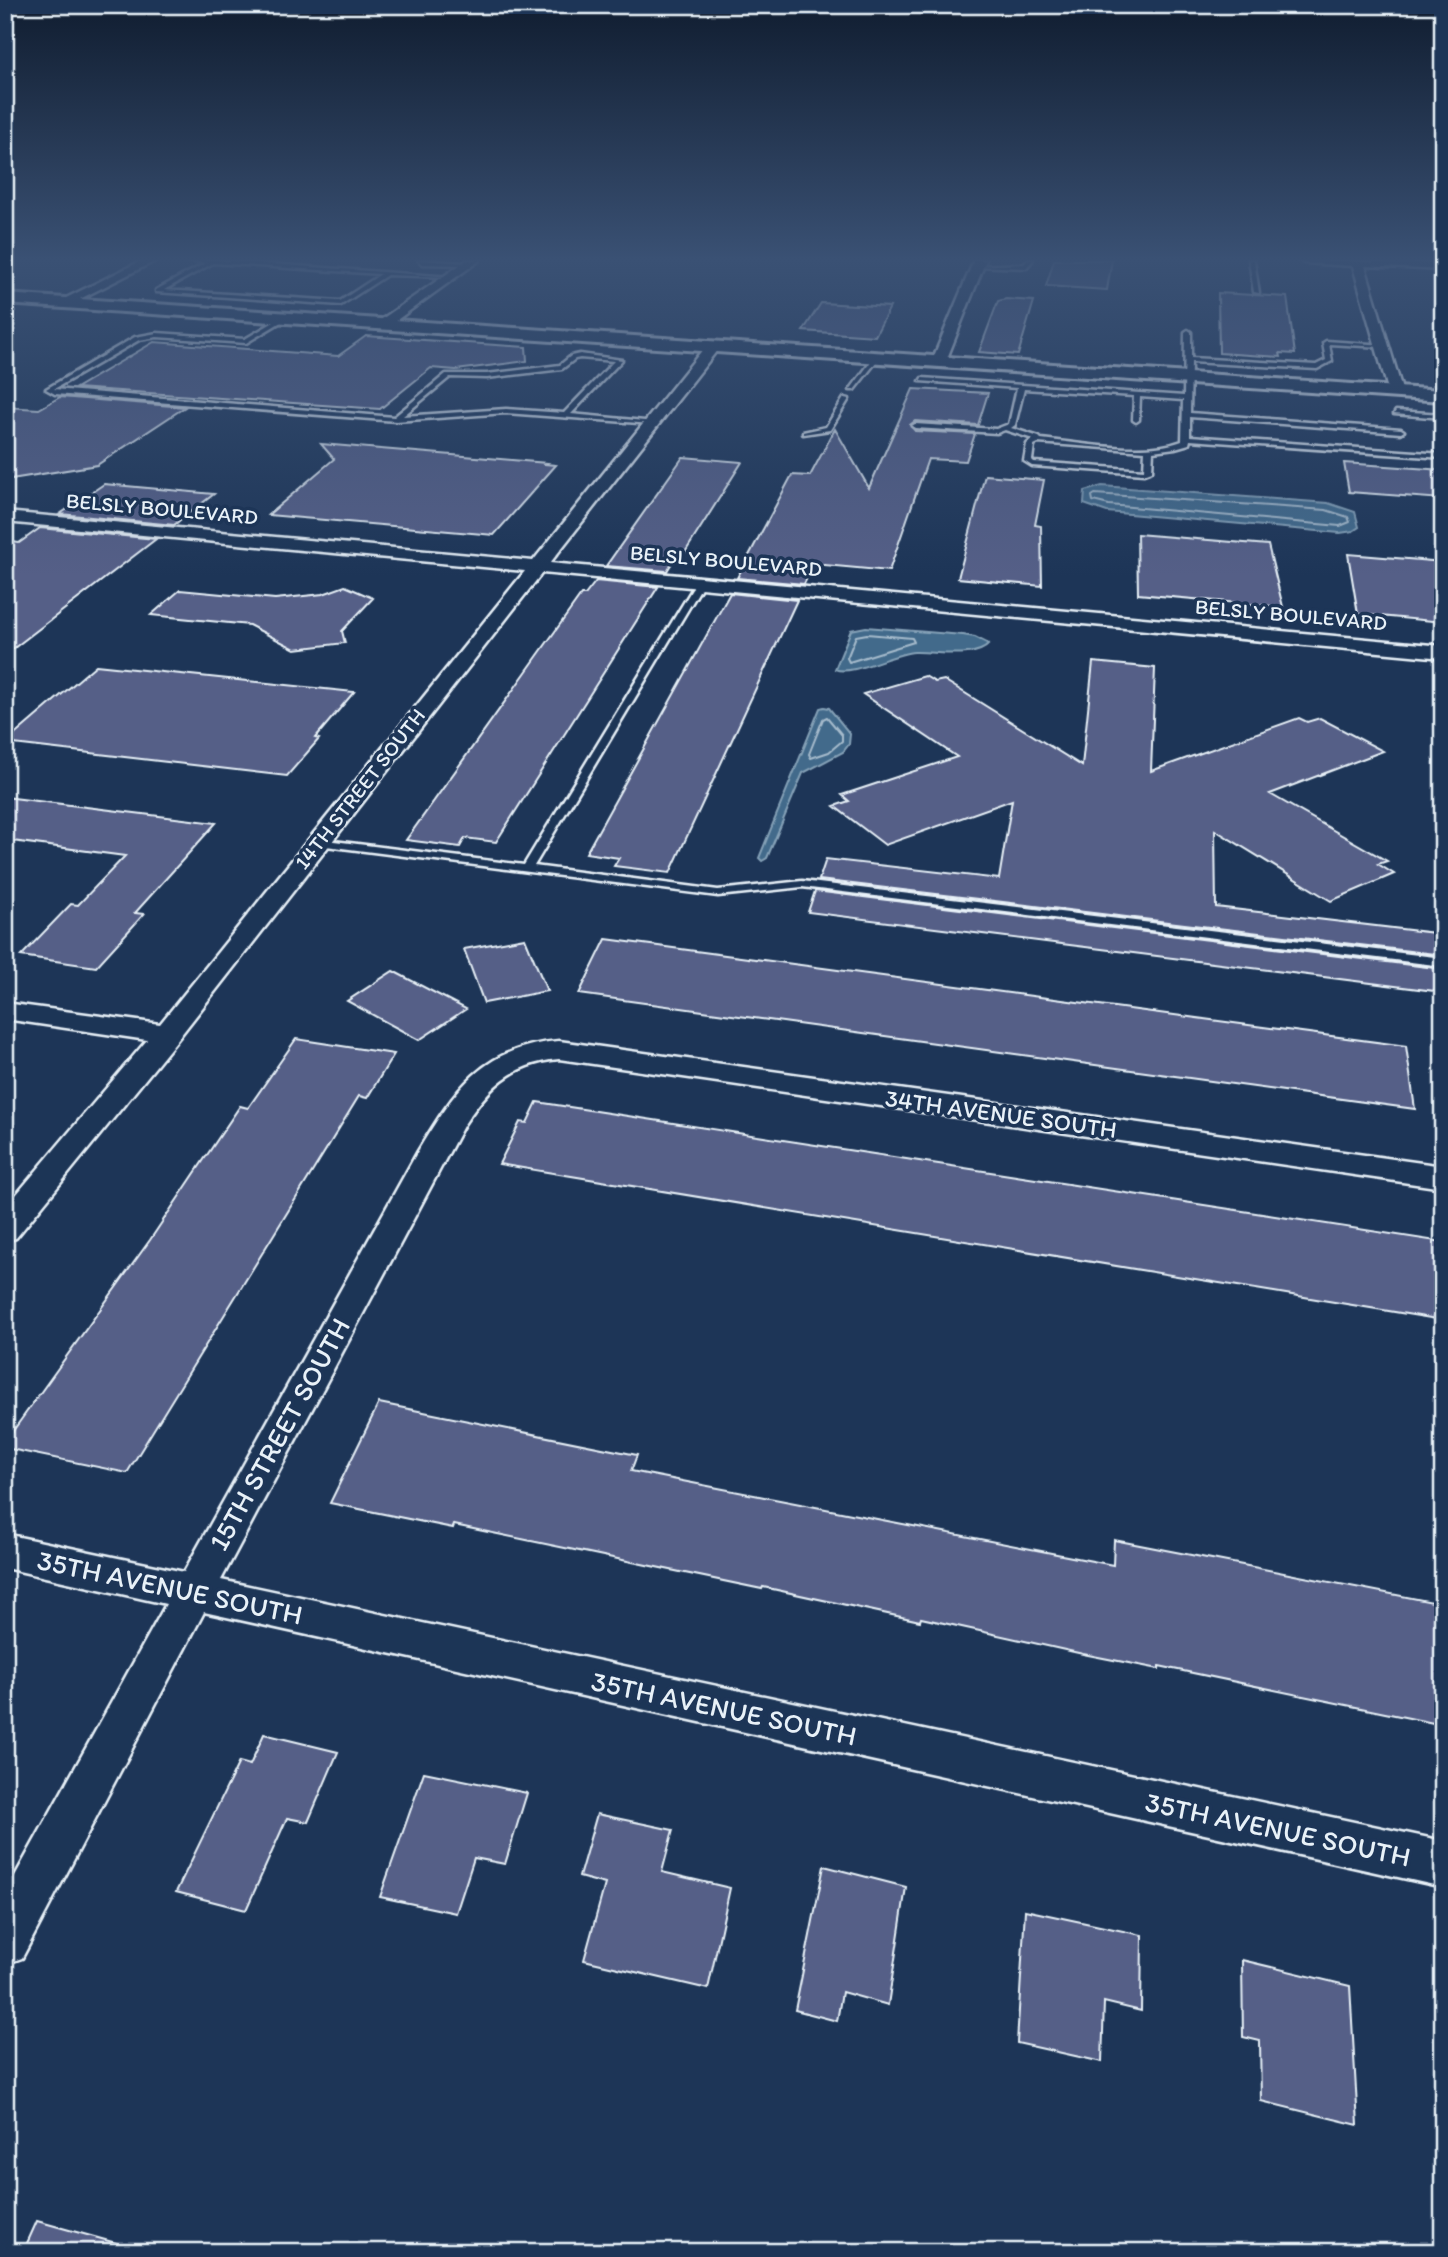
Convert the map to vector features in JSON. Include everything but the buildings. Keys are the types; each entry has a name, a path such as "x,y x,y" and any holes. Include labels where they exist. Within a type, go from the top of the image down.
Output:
{"street":[{"name":"14TH STREET SOUTH","path":"5,1230 167,1034 697,365"},
{"path":"1002,365 1443,396"},
{"path":"1388,365 1396,393"},
{"name":"BELSLY BOULEVARD","path":"5,517 1443,652"},
{"path":"5,1011 167,1034"},
{"name":"34TH AVENUE SOUTH","path":"559,1050 1443,1177"},
{"name":"15TH STREET SOUTH","path":"5,1941 433,1151 464,1101 494,1071 526,1054 559,1050"},
{"name":"35TH AVENUE SOUTH","path":"5,1551 1443,1864"}],"lane":[{"path":"90,365 49,389 69,393 396,419 506,411 652,422"},
{"path":"396,419 448,375 487,376 564,365"},
{"path":"567,414 614,365"},
{"path":"852,389 873,365"},
{"path":"1149,449 1148,471 1032,464 1028,461 1031,444 1037,441 1149,449 1181,446 1186,442 1187,365"},
{"path":"1286,365 1320,365"},
{"path":"922,380 1187,398"},
{"path":"915,426 997,430 1012,425 1021,386"},
{"path":"1136,420 1137,394"},
{"path":"805,433 828,429 846,399"},
{"path":"1396,413 1443,416"},
{"path":"1186,415 1401,431"},
{"path":"1235,419 1237,442"},
{"path":"1293,423 1297,446"},
{"path":"1345,427 1350,450"},
{"path":"1004,428 1037,438 1037,441"},
{"path":"1186,438 1443,456"},
{"path":"527,869 701,582"},
{"path":"318,842 718,893 802,884 1443,962"}],"water":[{"path":"1102,486 1328,503 1355,512 1359,527 1340,533 1107,512 1084,504 1085,491"},
{"path":"866,627 963,635 989,644 975,652 905,653 851,670 835,669 851,630"},
{"path":"820,708 829,708 850,734 849,744 843,752 803,773 767,858 762,861 759,858"}]}
